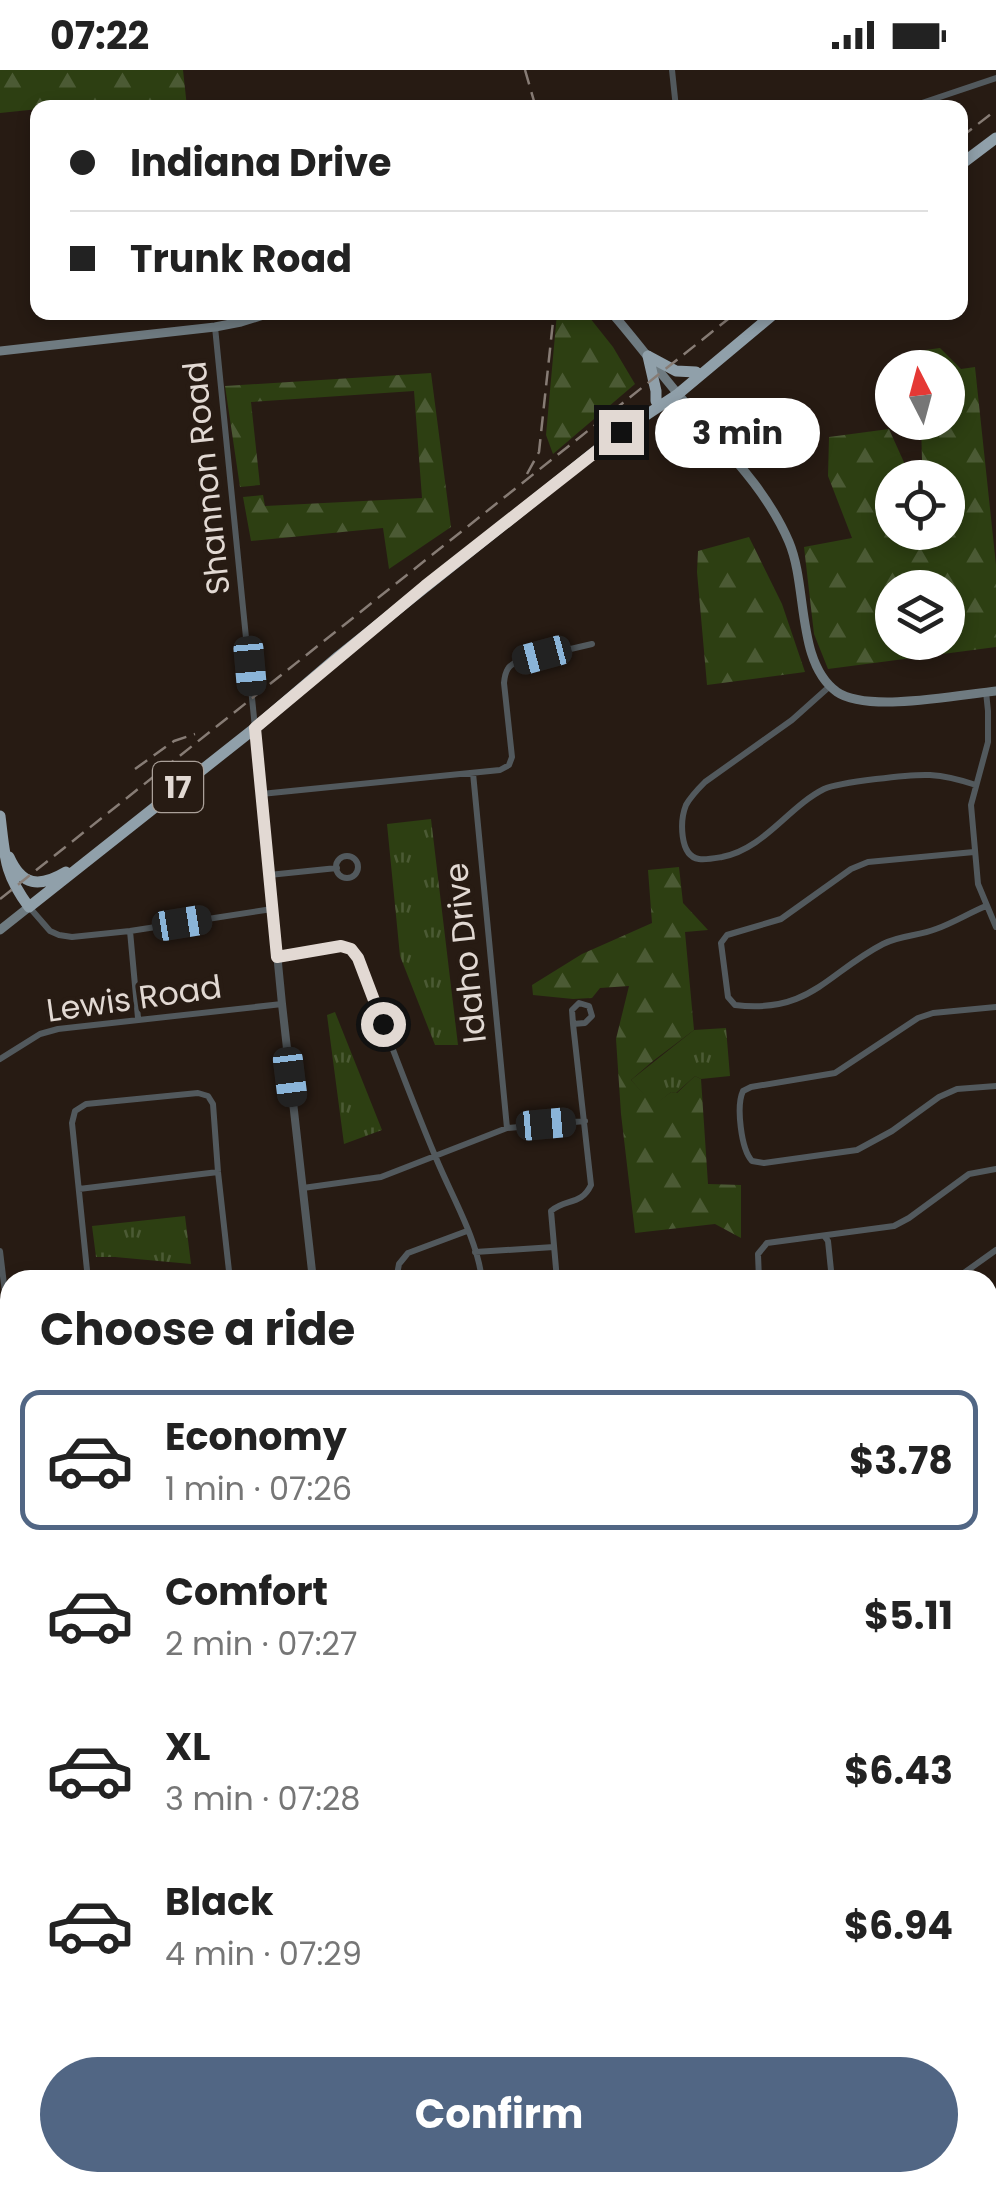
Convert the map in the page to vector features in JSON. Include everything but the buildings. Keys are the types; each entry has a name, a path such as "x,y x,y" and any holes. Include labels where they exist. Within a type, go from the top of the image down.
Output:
{"highway":[{"path":"968,159 996,138"},
{"path":"974,154 996,150"},
{"name":"17","path":"29,907 656,401 676,392 760,320"},
{"name":"17","path":"613,437 764,320"},
{"path":"648,356 677,371 696,372"},
{"path":"648,356 656,401"},
{"path":"0,816 9,876 29,907"},
{"path":"3,839 17,873 34,883 58,877 103,849"}],"main road":[{"path":"0,351 248,320"},
{"path":"618,320 747,476 780,522 797,564 812,658 830,686 848,698 876,702 991,691"},
{"path":"0,859 3,839"},
{"path":"0,930 29,907"}],"street":[{"path":"672,70 675,100"},
{"path":"931,100 996,78"},
{"name":"Shannon Road","path":"215,326 312,1270"},
{"path":"261,794 500,770 509,765 512,757 505,672 512,664 592,644"},
{"path":"830,686 792,720 694,792 683,820 684,840 694,858 746,850 823,790 839,784 928,774 976,784"},
{"path":"991,691 988,742 971,804 978,884 996,927"},
{"name":"Idaho Drive","path":"472,773 507,1128"},
{"path":"974,852 868,862 851,869 781,919 727,935 721,944 728,997 736,1005 749,1007 804,997 886,942 935,930 986,906"},
{"path":"269,875 336,868"},
{"path":"29,907 59,935 72,936 272,909"},
{"path":"130,931 138,1018"},
{"path":"277,957 341,946 351,949 358,958 434,1156 468,1232 480,1270"},
{"name":"Lewis Road","path":"0,1059 40,1034 58,1029 282,1004"},
{"path":"996,1007 932,1013 918,1018 835,1074 743,1091 739,1103 746,1154 752,1162 764,1163 858,1150 939,1097 956,1090 996,1086"},
{"path":"556,1270 550,1211 586,1195 591,1184 574,1024"},
{"path":"87,1270 72,1123 75,1111 86,1104 198,1093 208,1096 213,1104 229,1270"},
{"path":"304,1188 380,1176 507,1128 585,1121"},
{"path":"759,1270 758,1254 768,1243 894,1226 969,1174 996,1168"},
{"path":"79,1188 218,1172"},
{"path":"397,1270 408,1254 468,1232"},
{"path":"826,1237 831,1270"},
{"path":"475,1252 554,1247"},
{"path":"968,1270 996,1250"}],"green space":[{"path":"0,70 183,70 186,100 30,100 30,110 0,113"},
{"path":"556,320 592,320 635,384 553,454 546,435"},
{"path":"975,367 996,565 996,647 965,651 965,570 875,570 875,660 897,660 828,669 814,634 804,547 852,538 828,476 829,437 875,431 875,440 894,440 903,460 875,460 875,550 965,550 965,460 922,460 921,440 965,440 965,368"},
{"path":"431,373 451,527 389,569 383,528 251,541 243,497 263,495 265,506 422,498 414,391 251,402 260,485 240,487 225,386"},
{"path":"749,537 782,604 805,672 707,685 698,551"},
{"path":"431,819 458,1045 435,1045 400,956 387,824"},
{"path":"679,867 683,903 708,930 685,932 694,1030 631,1080 654,1105 671,1092 677,1093 695,1076 701,1079 708,1184 741,1185 741,1238 715,1224 635,1233 616,1039 629,986 600,988 592,998 533,995 532,985 582,954 652,923 648,870"},
{"path":"335,1012 382,1130 344,1144 327,1015"},
{"path":"726,1028 730,1076 695,1076 654,1106 631,1080 694,1030"},
{"path":"185,1216 191,1264 96,1257 92,1226"}],"railway":[{"path":"525,70 534,100"},
{"path":"968,132 996,110"},
{"path":"527,474 539,452 553,320"},
{"path":"0,899 727,320"},
{"path":"135,769 174,741 195,734"}],"route":[{"path":"383,1024 351,949 341,946 277,957 255,728 425,586 621,432"}]}
